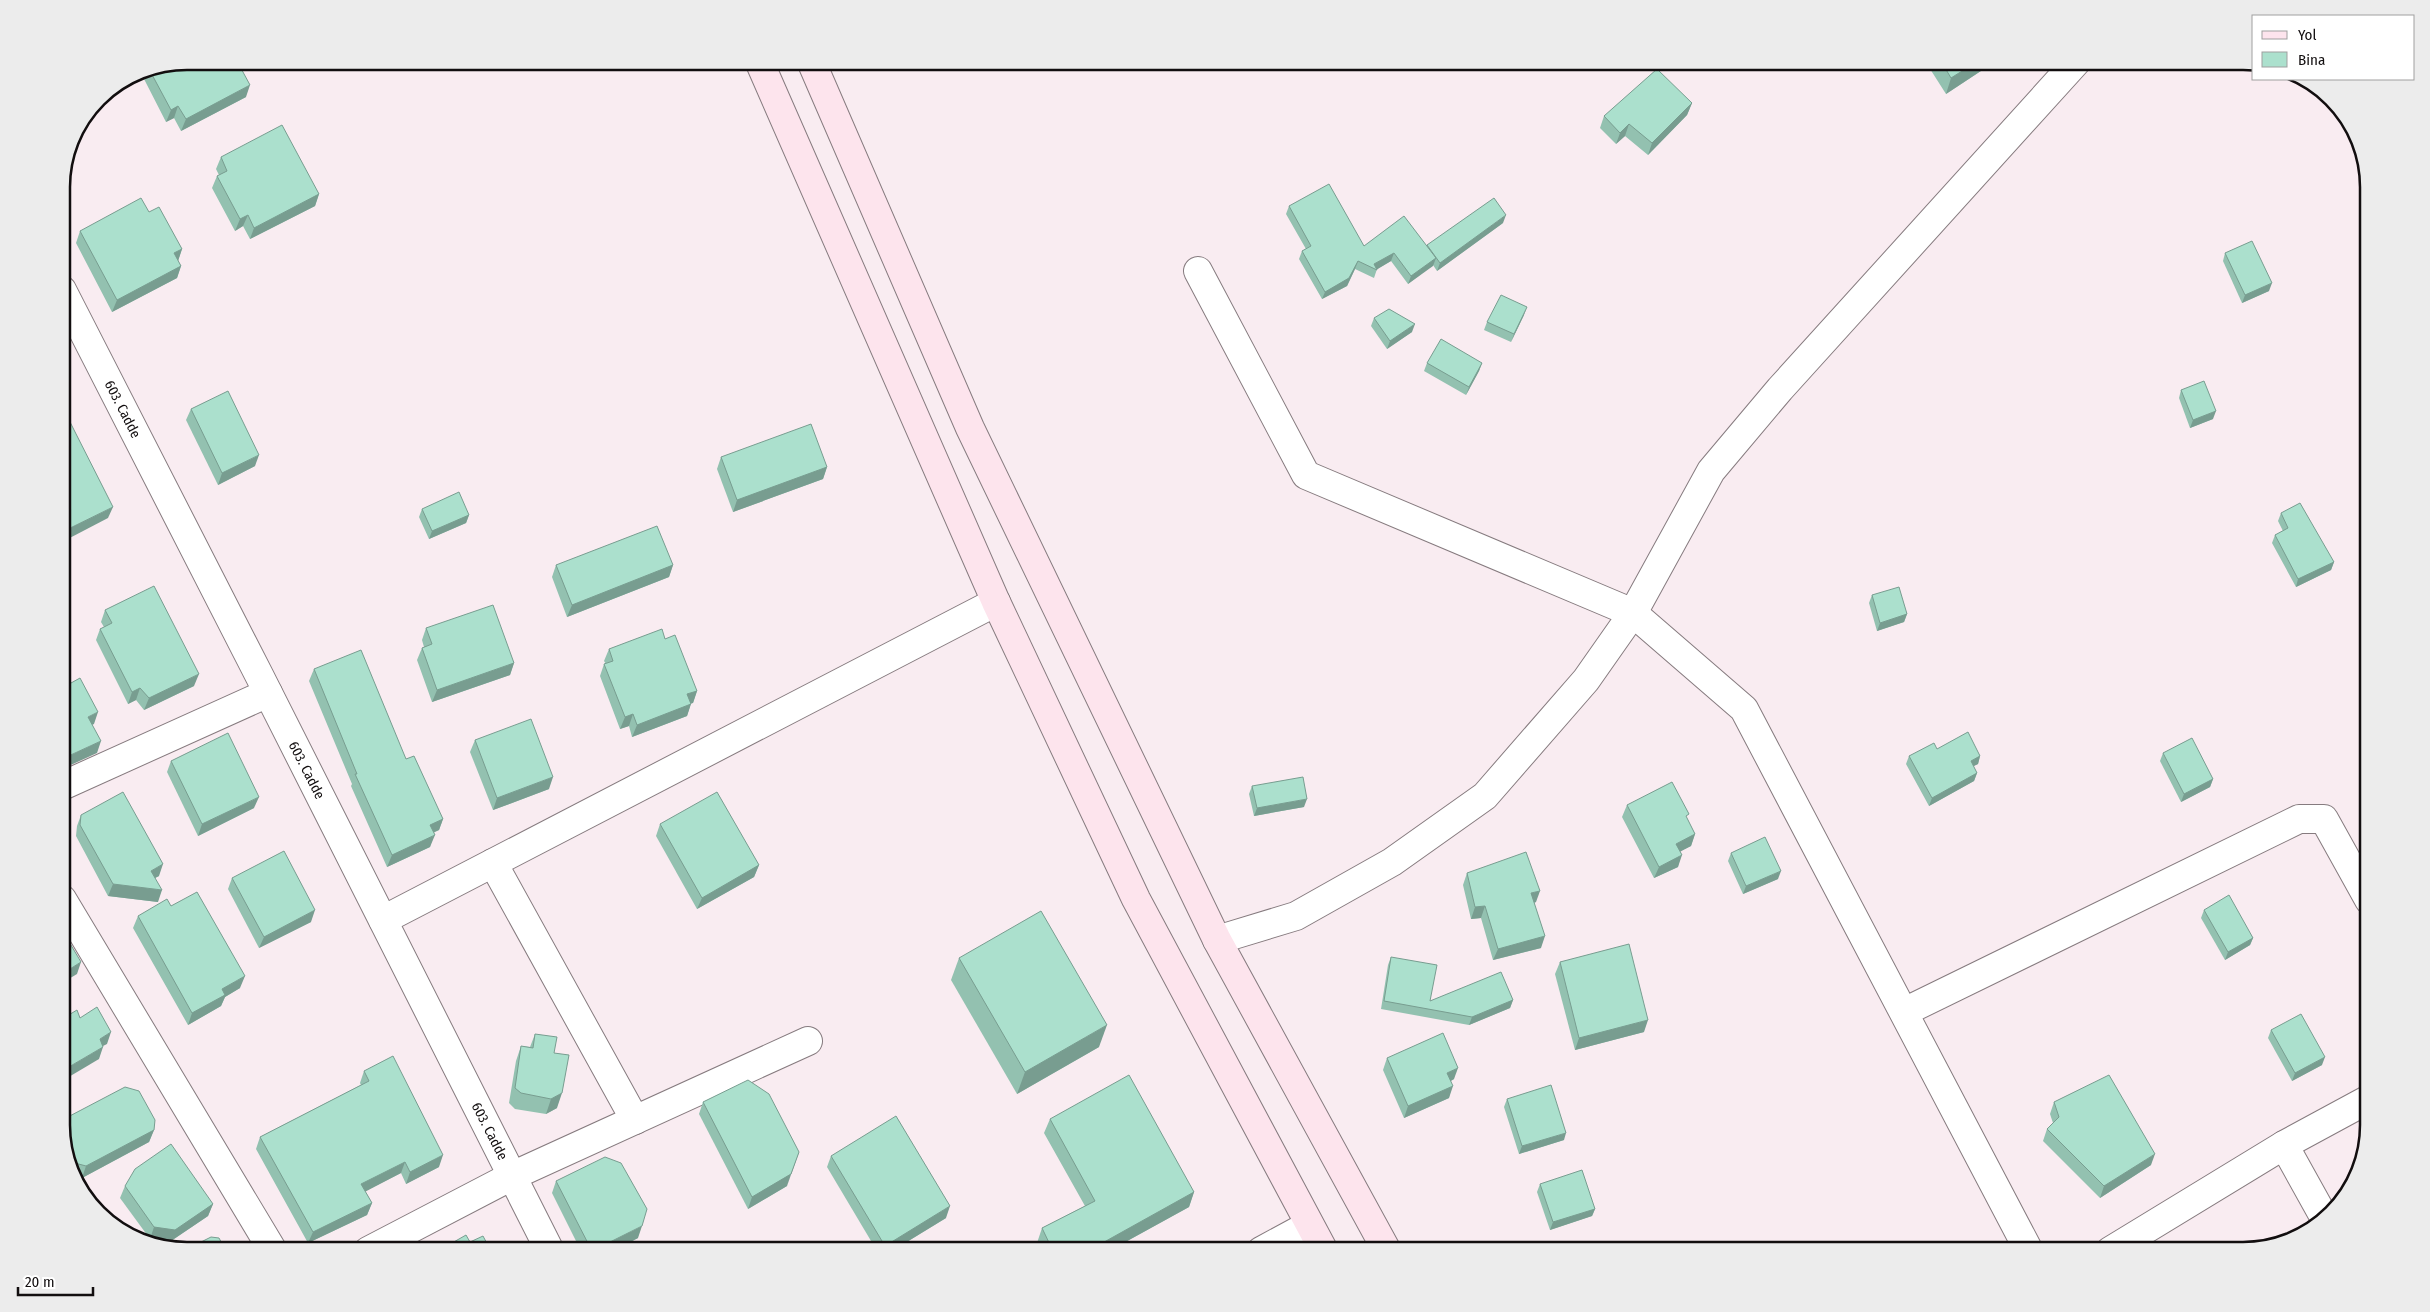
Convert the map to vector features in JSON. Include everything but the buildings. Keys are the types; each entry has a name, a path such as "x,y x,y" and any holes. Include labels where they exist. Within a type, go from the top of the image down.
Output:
{"main road":[{"path":"763,70 996,602 1136,899 1319,1242"},
{"path":"815,70 970,428 1217,940 1382,1242"}],"street":[{"path":"1217,940 1296,916 1392,862 1485,796 1586,680 1633,613 1711,471 1780,389 2068,70"},
{"path":"1198,272 1306,475 1633,613 1744,709 2024,1242"},
{"name":"603. Cadde","path":"70,306 545,1242"},
{"path":"383,920 996,602"},
{"path":"70,782 268,693"},
{"path":"1904,1012 2299,819 2324,819 2360,884"},
{"path":"493,863 635,1120"},
{"path":"70,912 268,1242"},
{"path":"385,1242 512,1176 808,1041"},
{"path":"2125,1242 2284,1145 2360,1104"},
{"path":"2284,1145 2321,1212"},
{"path":"1278,1242 1309,1225"}]}
